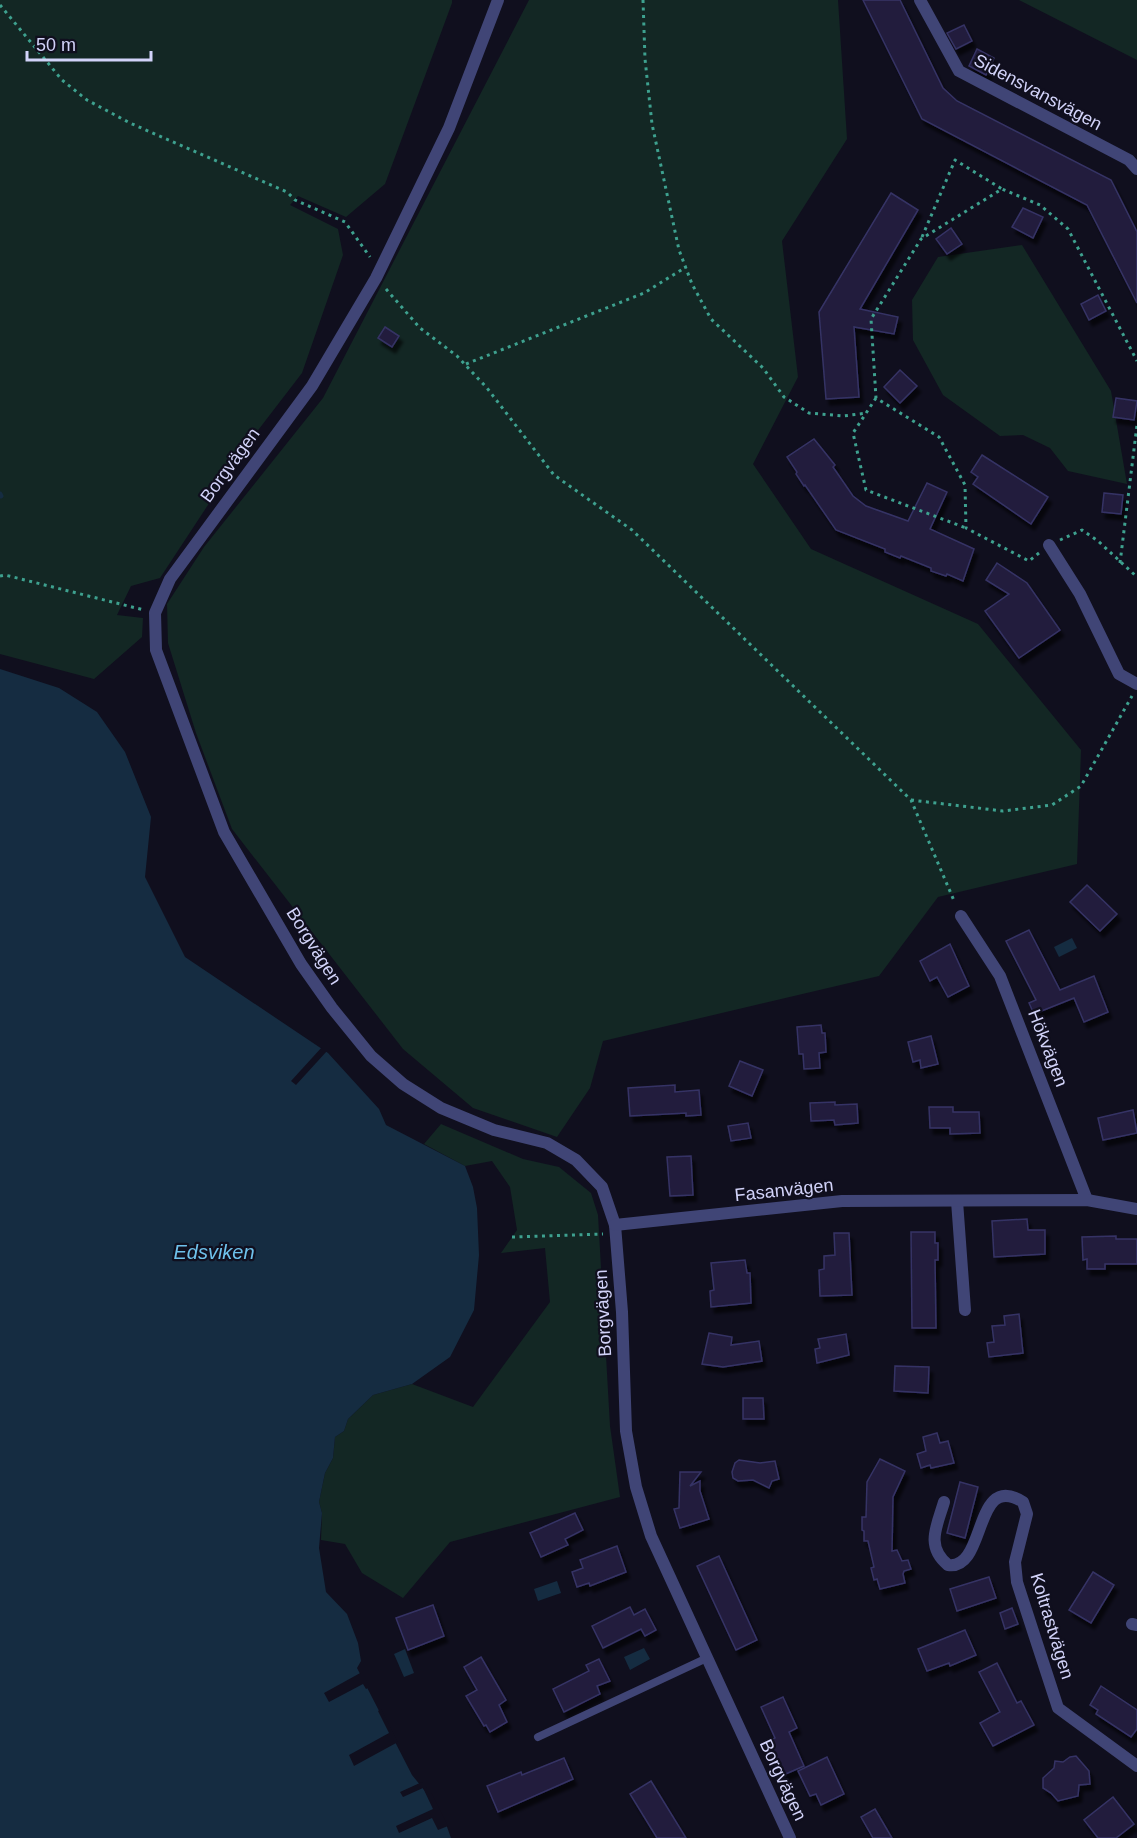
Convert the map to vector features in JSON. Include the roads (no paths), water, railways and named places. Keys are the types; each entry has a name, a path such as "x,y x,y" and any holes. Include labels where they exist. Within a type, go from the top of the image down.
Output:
{"street":[{"name":"Borgvägen","path":"498,0 449,129 376,278 312,386 170,579 154,613 156,650 224,832 301,964 371,1056 403,1084 441,1108 494,1130 547,1143 576,1160 602,1187 615,1229 622,1312 626,1431 636,1487 651,1536 790,1838"},
{"name":"Sidensvansvägen","path":"920,0 959,71 1129,160 1137,170"},
{"path":"1049,545 1080,594 1119,674 1137,685"},
{"name":"Hökvägen","path":"961,916 1000,976 1087,1200"},
{"name":"Fasanvägen","path":"615,1229 842,1202 1087,1200 1137,1209"},
{"path":"957,1201 965,1310"},
{"name":"Koltrastvägen","path":"944,1502 935,1536 935,1550 948,1565 955,1566 963,1563 969,1554 995,1498 1013,1495 1023,1502 1027,1514 1015,1562 1017,1582 1058,1708 1137,1766"}],"lane":[{"path":"538,1737 707,1658"}],"water":[{"name":"Edsviken","path":"0,669 59,688 97,712 125,752 151,817 145,877 185,957 328,1053 379,1109 386,1125 465,1166 473,1187 477,1208 479,1255 474,1310 450,1357 412,1384 373,1395 348,1419 344,1431 335,1437 333,1458 325,1473 319,1502 322,1513 319,1548 326,1592 347,1614 358,1643 361,1661 357,1668 412,1775 429,1796 446,1824 451,1838 0,1838"},
{"path":"1072,938 1077,948 1059,957 1054,947"},
{"path":"557,1581 561,1593 538,1601 534,1589"},
{"path":"644,1648 650,1659 630,1670 624,1657"},
{"path":"405,1649 414,1673 404,1677 394,1654"}]}
